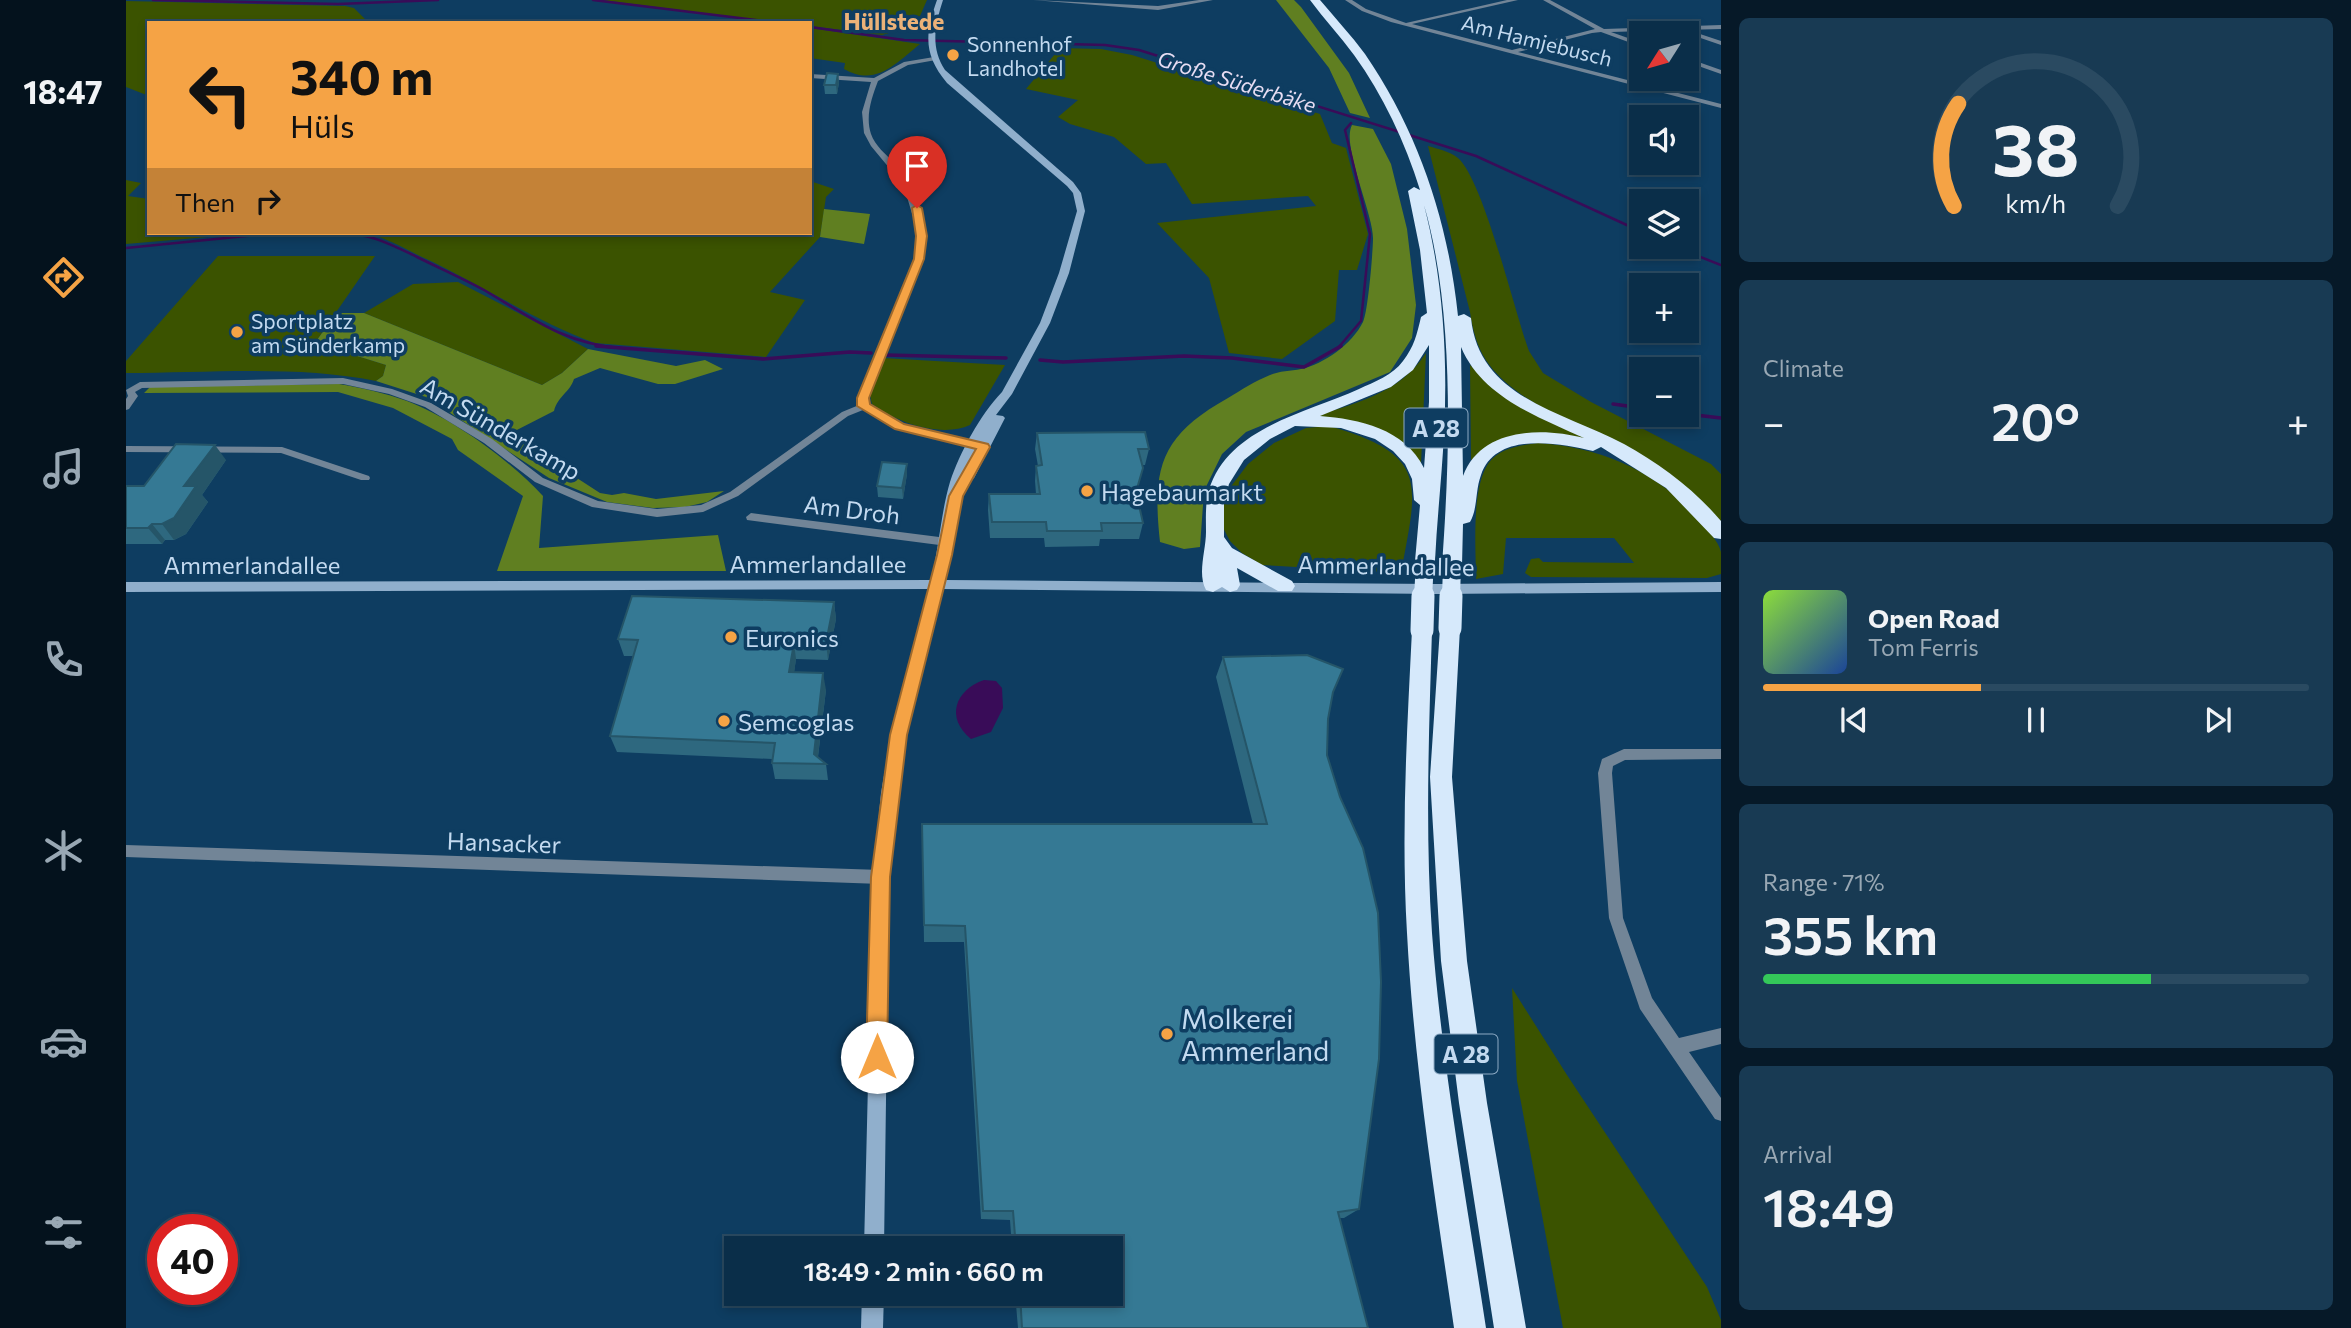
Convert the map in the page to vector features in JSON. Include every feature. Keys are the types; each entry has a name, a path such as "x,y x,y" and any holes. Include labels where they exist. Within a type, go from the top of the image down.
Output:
{"highway":[{"name":"A 28","path":"1304,0 1355,64 1405,146 1437,222 1451,296 1456,405 1455,528 1441,777 1454,961 1473,1103 1510,1328"},
{"name":"A 28","path":"1315,0 1355,47 1399,119 1427,247 1437,354 1436,429 1425,556 1416,778 1420,933 1446,1178 1470,1328"},
{"path":"1451,296 1463,309 1471,353 1488,376 1528,404 1615,447 1643,465 1691,500 1721,533"},
{"path":"1222,585 1215,500 1227,472 1247,447 1279,427 1307,413 1376,388 1394,378 1407,366 1422,344 1428,317 1434,307"},
{"path":"1279,427 1308,421 1338,423 1372,432 1396,445 1411,459 1421,481 1423,493 1420,536 1425,556"},
{"path":"1455,528 1466,513 1474,469 1489,451 1507,442 1540,437 1570,440 1608,450 1643,465"},
{"path":"1220,545 1285,586"}],"street":[{"path":"874,1236 881,877 898,735 947,542 956,496 978,446 1005,405 1007,394 1045,323 1056,297 1077,228 1080,203 1070,184 950,81 934,59 929,41 940,0"},
{"path":"1036,0 1158,8 1210,0"},
{"name":"Am Hamjebusch","path":"1348,0 1371,13 1405,24 1721,106"},
{"path":"1405,24 1515,0"},
{"path":"1546,0 1605,32 1629,40"},
{"path":"1699,28 1721,27"},
{"path":"1512,51 1592,32 1629,31"},
{"path":"1699,35 1721,43"},
{"path":"812,76 875,80 906,63 934,59"},
{"path":"1699,64 1721,72"},
{"path":"875,80 866,107 868,135 908,189 917,208 922,236 919,259 863,398 864,406 900,427 978,446"},
{"name":"Am Sünderkamp","path":"128,391 140,385 343,381 366,385 428,405 488,441 539,480 596,504 656,513 703,508 734,494 845,414 864,406"},
{"path":"126,407 133,396 128,391"},
{"path":"126,449 282,450 365,478"},
{"name":"Am Droh","path":"751,517 947,542"},
{"name":"Ammerlandallee","path":"126,587 935,584 1424,589 1721,587"},
{"path":"1721,754 1625,754 1607,763 1608,828 1616,918 1646,1003 1721,1113"},
{"name":"Hansacker","path":"126,851 881,877"},
{"path":"1676,1047 1721,1036"},
{"path":"872,1328 873,1306"}],"green space":[{"path":"602,0 927,0 916,25 882,35 812,26 812,21 766,21"},
{"path":"1276,0 1294,0 1301,7 1349,73 1370,118 1350,113 1329,68"},
{"path":"126,1 345,6 354,8 367,21 147,21 147,95 126,87"},
{"path":"812,28 920,44 885,71 876,74 855,74 844,69 845,63 812,58"},
{"path":"1060,48 1101,49 1132,55 1320,114 1332,143 1346,148 1368,234 1357,270 1339,270 1335,321 1282,359 1229,353 1209,278 1157,223 1316,206 1308,196 1192,204 1166,163 1146,164 1114,137 1070,124 1058,117 1078,100 1026,89"},
{"path":"1352,125 1373,129 1391,164 1407,229 1416,305 1412,338 1390,372 1246,432 1222,454 1204,491 1200,547 1184,549 1160,542 1160,474 1174,441 1205,412 1259,380 1277,373 1301,369 1328,358 1352,338 1363,322 1373,238 1351,148"},
{"path":"1428,146 1455,156 1468,171 1488,218 1529,351 1543,373 1629,422 1629,427 1639,427 1711,464 1721,474 1721,521 1522,395 1501,378 1480,350"},
{"path":"126,180 141,183 128,196 147,199 147,235 231,235 126,244"},
{"path":"812,182 834,189 826,197 820,237 770,292 805,300 766,357 595,343 552,325 443,267 370,235 812,235"},
{"path":"824,209 870,214 864,244 820,237"},
{"name":"Sportplatz am Sünderkamp","path":"218,256 375,256 310,350 354,355 386,365 383,376 376,381 284,371 126,373 126,361"},
{"path":"458,282 588,349 562,373 542,385 364,313 413,284"},
{"path":"336,313 364,313 542,385 562,373 588,349 676,366 705,360 723,369 675,384 658,384 600,368 574,379 554,411 509,434 600,493 624,493 656,499 724,491 707,502 685,507 653,508 607,502 549,478 426,397 376,381 383,376 386,365 354,355 310,350"},
{"path":"1426,353 1421,464 1393,438 1307,418 1357,403 1389,388 1403,379"},
{"path":"883,358 1005,365 970,425 946,430 907,422 872,404 870,395"},
{"path":"1470,365 1494,387 1611,448 1581,439 1497,441 1471,460"},
{"path":"339,384 407,401 443,418 515,469 543,496 539,548 718,535 726,571 497,571 523,496 458,450 452,439 393,408 338,392 144,393 150,387"},
{"path":"1329,426 1362,437 1386,449 1401,462 1409,477 1411,517 1401,573 1262,565 1242,553 1230,541 1221,524 1226,493 1248,464 1274,443 1306,428"},
{"path":"1538,443 1561,445 1606,457 1627,465 1666,489 1684,504 1715,540 1721,552 1721,574 1707,578 1531,577 1525,573 1531,559 1539,558 1543,562 1634,563 1614,538 1506,538 1503,574 1476,579 1476,515 1486,468 1493,458 1503,451"},
{"path":"1512,988 1707,1287 1721,1320 1721,1328 1563,1328 1517,1081"}],"shaded area":[{"path":"984,680 996,681 1002,688 1003,708 991,732 971,739 958,722 957,705 966,690"}],"building":[{"path":"827,73 838,74 836,85 824,85"},
{"name":"Hagebaumarkt","path":"1145,432 1149,449 1138,449 1143,468 1136,492 1143,523 1101,523 1102,531 1047,531 1046,522 992,522 989,494 1040,494 1036,466 1042,465 1037,433"},
{"path":"176,444 215,445 184,486 196,486 174,518 162,524 152,524 148,528 126,528 126,486 144,486"},
{"path":"882,462 907,464 902,488 877,486"},
{"path":"632,596 834,602 826,643 794,643 789,672 823,673 814,754 826,764 772,763 775,743 610,736 638,640 618,639"},
{"name":"Molkerei Ammerland","path":"1307,655 1343,669 1333,692 1328,719 1327,755 1340,797 1363,848 1378,913 1381,982 1379,1059 1359,1209 1338,1212 1368,1328 1022,1328 1021,1306 1123,1306 1123,1236 1015,1236 1013,1211 983,1211 965,926 924,925 922,824 1267,824 1223,657"}],"waterway":[{"name":"Große Süderbäke","path":"153,0 338,4 438,0"},
{"name":"Große Süderbäke","path":"593,0 764,21"},
{"name":"Große Süderbäke","path":"812,27 904,40 1105,45 1139,50 1476,156 1629,226"},
{"path":"1338,347 1361,321 1370,234 1345,130 1351,123"},
{"path":"126,248 257,235"},
{"path":"358,235 399,248 565,335 618,348"},
{"name":"Große Süderbäke","path":"1699,256 1721,265"},
{"path":"596,346 618,348"},
{"path":"1040,360 1063,362 1184,356 1232,358 1304,367 1338,347"},
{"path":"618,348 763,359 850,352 871,353"},
{"path":"886,355 1006,358"},
{"path":"1613,404 1629,406"},
{"path":"1699,415 1721,418"}],"place":[{"name":"Sonnenhof Landhotel","path":"953,55"},
{"name":"Sportplatz am Sünderkamp","path":"237,332"},
{"name":"Hagebaumarkt","path":"1087,491"},
{"name":"Euronics","path":"731,637"},
{"name":"Semcoglas","path":"724,721"},
{"name":"Molkerei Ammerland","path":"1167,1034"}],"district":[{"name":"Hüllstede","path":"894,21"}],"route":[{"path":"877,1057 881,877 898,735 944,555 956,496 984,447 900,427 864,406 863,398 919,259 922,236 917,208"}]}
